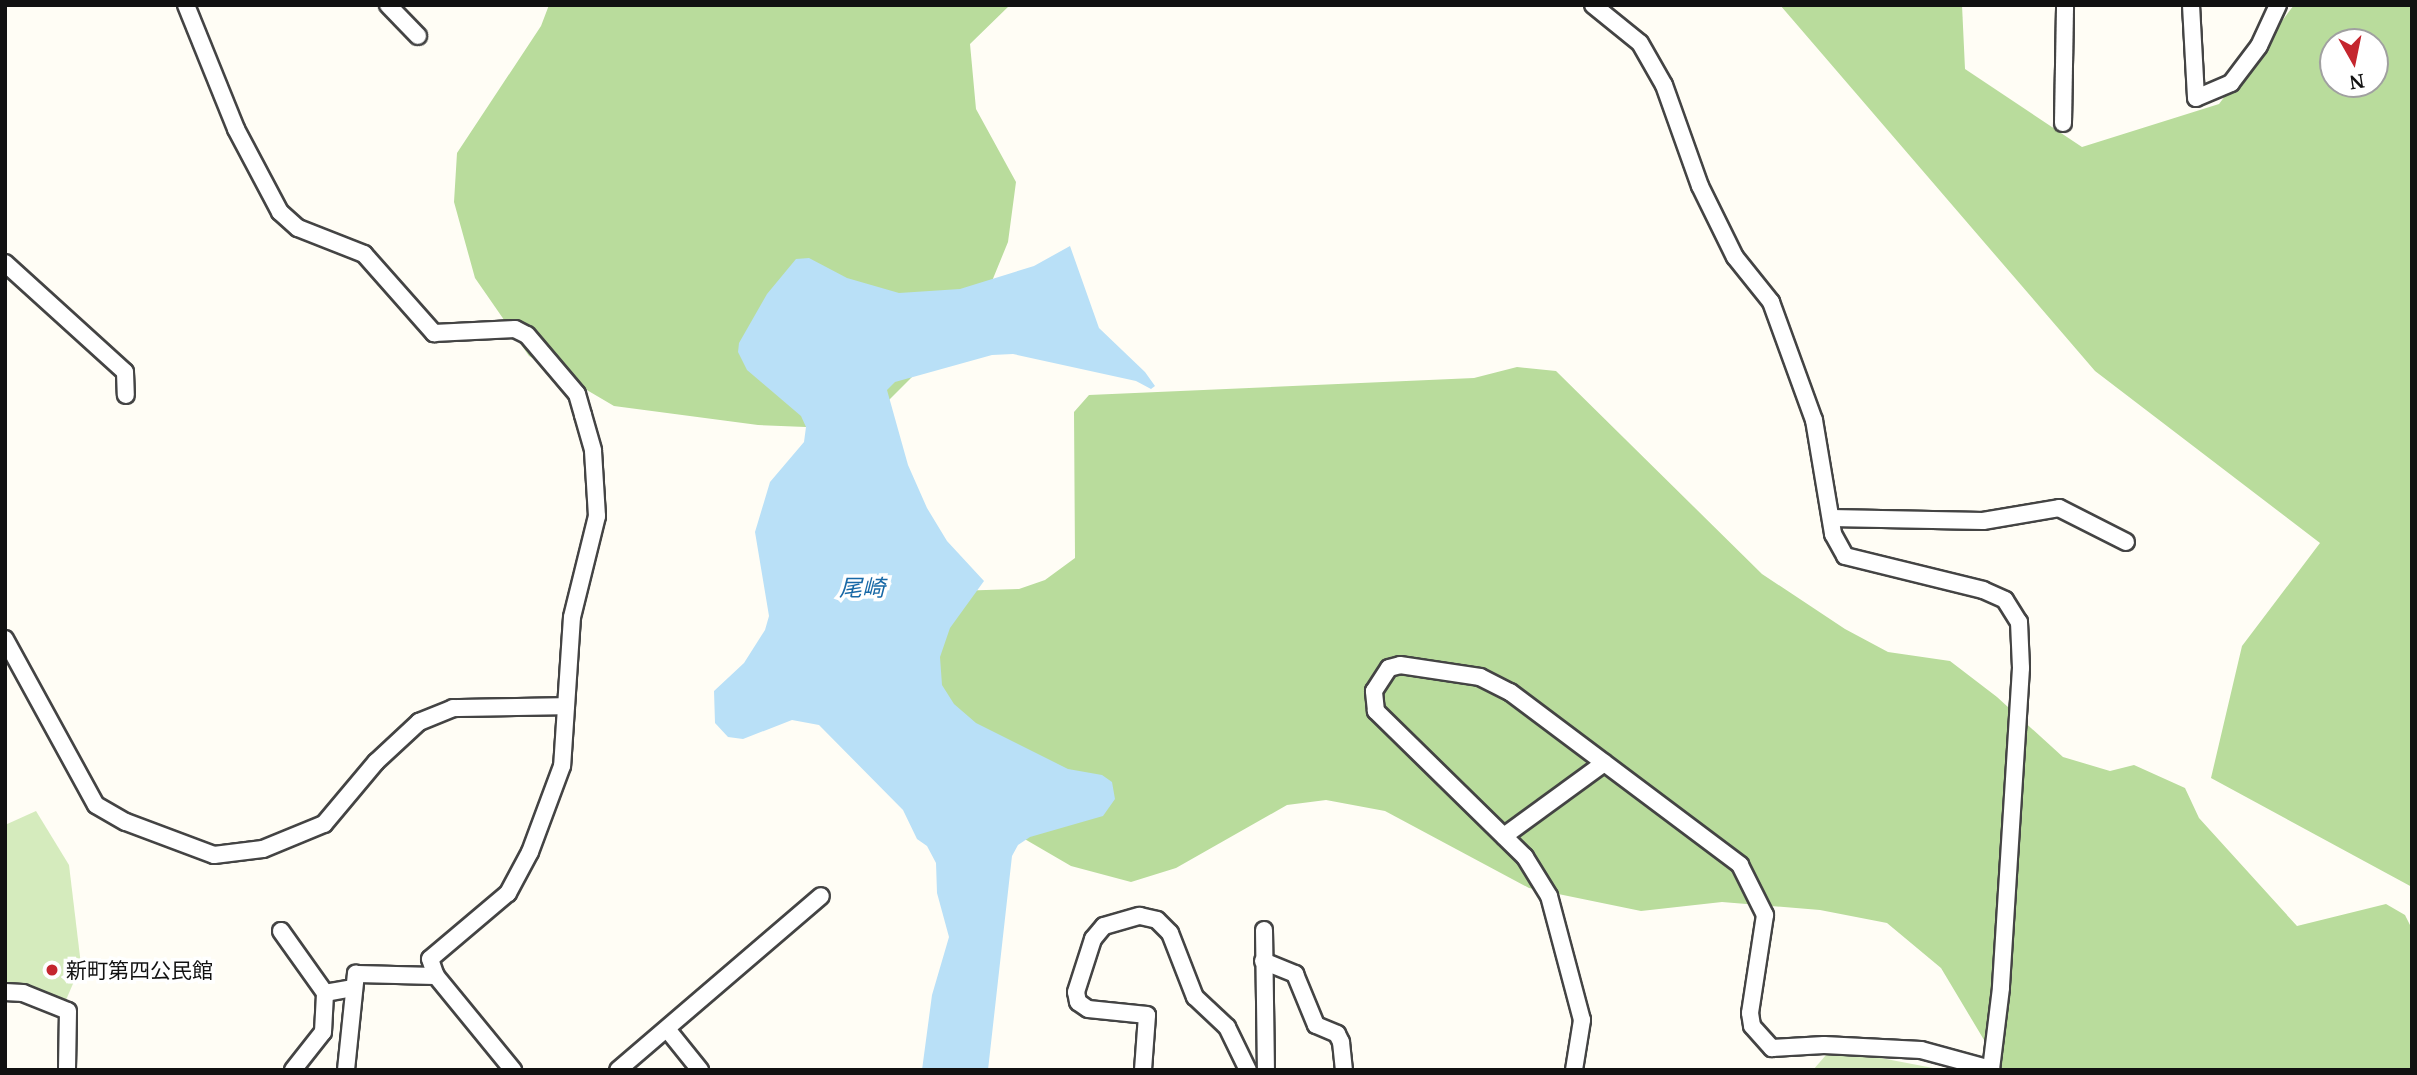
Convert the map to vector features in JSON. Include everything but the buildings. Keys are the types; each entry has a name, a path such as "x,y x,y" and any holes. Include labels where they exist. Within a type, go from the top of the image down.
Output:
{"street":[{"path":"186,5 236,129 281,212 298,228 364,254 434,333 516,329 527,335 577,394 593,451 597,516 572,617 562,766 530,852 501,901 434,953 430,959 436,976 513,1070"},
{"path":"388,5 418,36"},
{"path":"1574,1070 1582,1020 1566,948 1549,896 1525,857 1376,711 1374,691 1389,668 1400,665 1479,677 1510,692 1740,865 1750,878 1766,927 1756,953 1750,1013 1752,1026 1772,1048 1824,1045 1921,1050 1991,1070 2001,988 2021,668 2019,622 2005,600 1983,590 1845,556 1833,534 1814,419 1771,302 1735,257 1700,186 1664,85 1640,43 1593,5"},
{"path":"2063,123 2065,5"},
{"path":"2190,5 2196,98 2231,83 2259,46 2278,5"},
{"path":"5,263 125,372 126,395"},
{"path":"1831,518 1983,522 2059,508 2126,542"},
{"path":"5,639 96,804 126,822 214,855 263,849 324,824 376,762 419,722 453,708 566,706"},
{"path":"1504,836 1604,763"},
{"path":"618,1070 821,896"},
{"path":"1143,1070 1147,1015 1088,1009 1078,1002 1076,992 1093,939 1104,926 1140,916 1157,920 1170,933 1195,997 1227,1027 1248,1070"},
{"path":"1264,930 1266,1070"},
{"path":"281,931 325,993 323,1032 293,1070"},
{"path":"1263,961 1295,974 1316,1025 1337,1034 1341,1042 1344,1070"},
{"path":"346,1070 356,974 436,976"},
{"path":"325,993 354,988"},
{"path":"5,992 23,993 68,1011 67,1070"},
{"path":"667,1029 700,1070"}],"green space":[{"path":"549,5 1010,5 970,44 976,109 1016,182 1008,242 981,308 878,411 831,428 758,425 614,406 529,356 475,278 454,202 457,153 541,26"},
{"path":"1780,5 1962,5 1965,69 2082,147 2219,104 2294,5 2412,5 2412,887 2211,778 2242,646 2320,543 2095,371"},
{"path":"1517,367 1556,371 1762,574 1845,629 1888,652 1950,661 1997,697 2063,757 2110,771 2134,765 2185,788 2199,818 2297,926 2386,904 2405,915 2412,929 2412,1070 2002,1070 1941,968 1887,923 1820,910 1722,902 1641,911 1529,888 1385,811 1326,800 1287,805 1176,868 1131,882 1071,866 997,823 880,611 922,592 1019,589 1045,580 1075,558 1074,412 1089,395 1474,378"},
{"path":"36,811 69,865 81,965 66,1000 5,983 5,825"},
{"path":"1855,1053 1938,1070 1813,1070 1826,1055"}],"water":[{"name":"尾崎","path":"1070,246 1099,328 1145,372 1155,386 1151,389 1136,381 1013,354 992,355 895,382 887,390 908,465 927,508 947,541 984,581 950,628 940,657 942,685 954,704 976,723 1068,769 1102,775 1112,782 1115,799 1103,816 1030,837 1018,845 1012,856 988,1070 922,1070 932,995 949,937 937,893 936,863 927,846 917,839 903,810 819,725 792,720 743,739 728,737 715,723 714,691 744,663 765,630 769,616 755,532 770,482 804,442 806,427 801,416 747,370 738,352 739,343 767,294 796,259 809,258 847,278 899,293 960,289 1034,266"}],"place":[{"name":"新町第四公民館","path":"52,970"}]}
